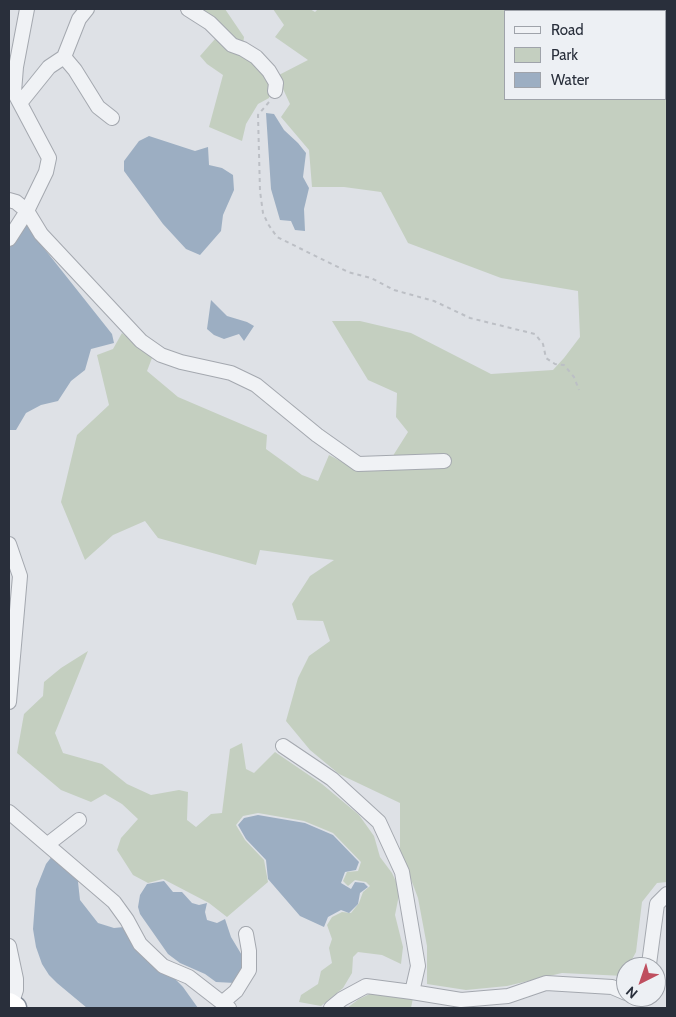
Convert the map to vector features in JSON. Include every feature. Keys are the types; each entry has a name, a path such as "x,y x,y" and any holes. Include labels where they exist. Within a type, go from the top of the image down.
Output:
{"street":[{"path":"9,239 27,211 46,172 49,158 14,95 16,67 27,9"},
{"path":"14,95 64,57 79,19 87,9"},
{"path":"188,9 210,23 232,45 256,57 276,82 276,91"},
{"path":"64,57 75,70 98,107 112,118"},
{"path":"9,200 16,202 27,211 41,234 120,319 141,341 161,355 181,362 231,373 256,385 317,435 358,464 444,461"},
{"path":"9,544 20,576 9,702"},
{"path":"283,746 332,779 379,822 402,872 418,966 412,992"},
{"path":"9,812 114,902 127,920 140,944 163,966 189,977 226,1005 248,970 250,952 246,934"},
{"path":"48,844 79,820"},
{"path":"650,957 657,904 667,894"},
{"path":"9,946 16,979 16,990 11,1007"},
{"path":"331,1008 342,999 366,986 461,1000 508,996 546,983 616,989"}],"path":[{"path":"276,91 258,115 257,124 260,191 263,213 277,237 348,272 372,278 394,290 434,301 470,318 535,334 543,344 546,358 555,364 564,365 574,377 579,390"}],"green space":[{"path":"195,9 225,9 244,37 242,51 263,69 272,84 269,98 258,104 246,124 242,141 209,127 223,75 207,64 200,56 222,31"},
{"path":"273,9 310,9 315,12 318,9 667,9 667,882 657,883 642,902 636,952 633,957 616,957 616,976 562,973 507,986 466,990 427,984 427,946 418,898 400,850 400,803 339,774 310,750 286,721 298,678 309,656 330,641 323,621 297,620 292,604 310,576 334,560 260,550 256,565 158,538 145,521 113,535 85,560 61,502 77,435 109,405 97,355 113,349 122,333 152,358 147,371 178,397 267,435 266,449 302,475 318,481 329,455 356,469 384,470 408,432 396,417 397,393 368,380 332,321 360,321 411,333 491,374 553,370 580,337 578,291 501,278 408,243 381,192 344,187 312,187 309,150 281,117 290,104 277,76 308,60 275,37 284,25"},
{"path":"88,651 55,733 63,753 102,764 127,784 151,795 179,790 188,792 187,820 196,827 211,814 222,813 230,749 242,743 246,769 254,773 275,752 322,784 359,815 374,836 380,857 392,873 400,890 395,915 403,947 401,964 382,955 358,952 353,957 352,973 343,988 321,1006 299,1002 301,995 318,984 321,971 332,963 329,948 332,939 327,925 332,917 342,912 351,913 359,903 363,892 370,886 366,882 355,880 348,886 343,881 347,872 358,871 361,862 333,833 304,821 258,813 243,816 236,825 245,840 264,860 268,882 227,917 209,903 163,879 148,883 133,875 117,850 121,838 138,819 122,804 105,794 91,802 61,790 17,753 24,714 43,696 44,682 61,668"},
{"path":"376,991 413,998 411,1008 347,1008 359,999"}],"water":[{"path":"266,113 274,114 284,130 306,153 303,177 309,188 304,209 305,231 295,230 291,221 280,220 271,189"},
{"path":"149,136 195,151 208,147 209,165 222,168 233,175 234,190 223,215 221,231 200,255 186,249 163,224 124,171 124,161 139,141"},
{"path":"27,222 29,222 39,242 112,334 114,343 91,349 85,370 71,381 58,401 41,405 26,413 16,430 9,430 9,248"},
{"path":"211,300 227,316 254,326 244,341 239,334 224,339 214,335 207,329"},
{"path":"258,815 305,823 333,835 359,862 356,870 345,872 341,883 351,889 355,882 364,883 368,887 360,893 358,904 349,913 341,910 328,917 324,927 300,916 268,879 266,860 246,839 238,825 244,818"},
{"path":"53,855 77,873 80,900 98,923 114,928 124,927 183,987 198,1008 87,1008 49,975 42,964 36,947 33,929 36,889 46,864"},
{"path":"164,881 173,892 182,892 192,903 199,905 207,903 205,912 207,920 217,923 225,919 231,937 243,957 243,967 235,983 216,982 205,974 180,963 168,954 140,914 138,907 140,895 147,884"}]}
